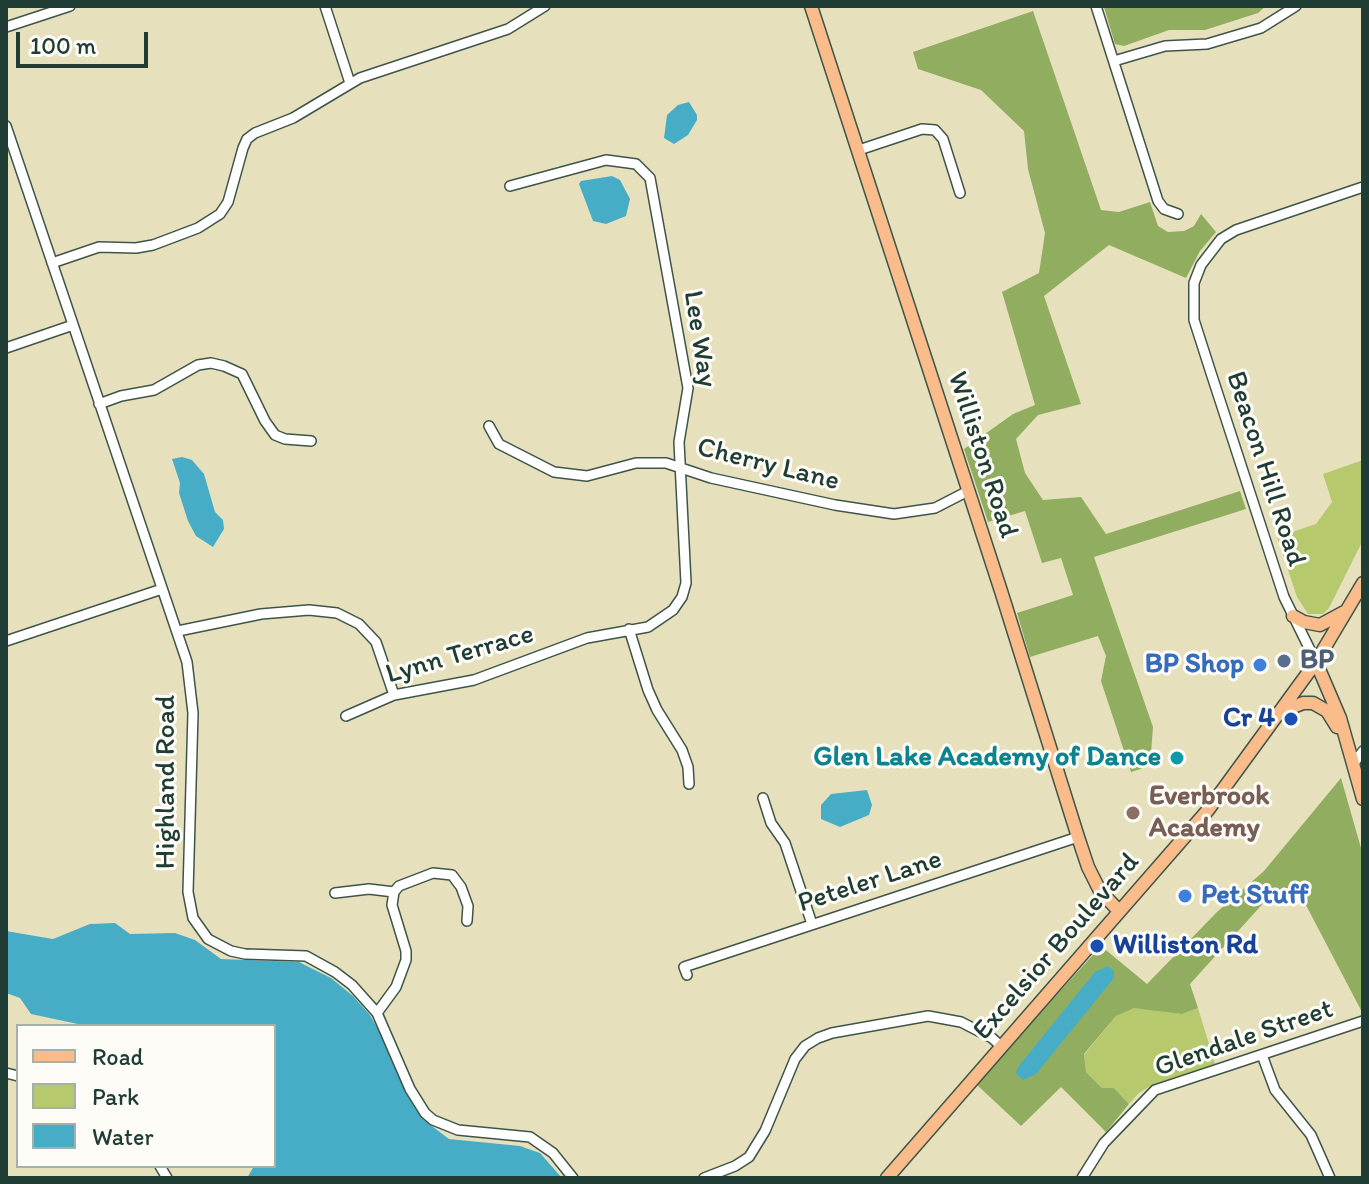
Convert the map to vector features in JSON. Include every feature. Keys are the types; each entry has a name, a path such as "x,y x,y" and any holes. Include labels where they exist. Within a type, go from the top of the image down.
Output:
{"main road":[{"name":"Williston Road","path":"811,6 1078,837 1100,891 1119,911"},
{"name":"Excelsior Boulevard","path":"887,1178 1192,829 1316,662 1363,583"},
{"path":"1293,616 1320,625 1348,610"},
{"path":"1316,662 1340,718 1363,799"},
{"path":"1278,713 1303,703 1319,705 1327,711 1347,742"}],"street":[{"path":"6,27 70,6"},
{"path":"325,6 350,83"},
{"path":"52,263 99,247 153,245 210,222 228,202 247,139 263,129 293,118 350,83 508,29 545,6"},
{"path":"1096,6 1158,201 1164,209 1178,214"},
{"path":"1114,61 1165,46 1207,44 1261,28 1296,6"},
{"name":"Highland Road","path":"6,126 187,662 193,713 188,892 193,918 208,939 231,951 294,954 316,960 352,985 377,1013 410,1089 433,1120 458,1130 530,1137 547,1147 573,1178"},
{"path":"859,150 922,129 935,130 943,139 960,193"},
{"name":"Lee Way","path":"510,186 606,160 636,164 650,178 687,378 686,408 679,442 687,568 682,597 673,610 648,627 587,638"},
{"name":"Beacon Hill Road","path":"1316,662 1284,597 1194,320 1194,283 1201,265 1221,239 1236,230 1363,187"},
{"path":"6,348 73,325"},
{"path":"99,404 154,390 198,365 224,366 242,374 275,435 311,441"},
{"name":"Cherry Lane","path":"489,426 499,444 554,472 587,476 649,462 666,463 711,478 873,513 914,513 935,508 968,491"},
{"path":"6,641 162,589"},
{"path":"178,631 288,611 326,610 337,613 359,624 376,642 394,695"},
{"path":"629,629 657,710 682,750 688,767 689,784"},
{"name":"Lynn Terrace","path":"346,716 394,695 474,680 587,638"},
{"path":"1354,763 1363,751"},
{"path":"763,798 771,823 785,843 812,924"},
{"name":"Peteler Lane","path":"687,975 684,967 1078,837"},
{"path":"377,1013 401,979 406,960 392,905 394,892 404,883 433,873 452,875 458,881 468,906 467,921"},
{"path":"335,893 369,889 394,892"},
{"path":"704,1178 749,1157 765,1131 795,1059 805,1046 818,1038 928,1016 961,1022 992,1038 1002,1047"},
{"name":"Glendale Street","path":"1082,1178 1104,1143 1155,1090 1363,1021"},
{"path":"1262,1055 1275,1090 1311,1135 1330,1178"}],"green space":[{"path":"1266,6 1258,13 1205,30 1169,30 1124,46 1115,44 1104,7"},
{"path":"1033,11 1101,210 1119,212 1150,202 1158,226 1168,232 1184,231 1194,226 1201,214 1216,232 1200,251 1186,278 1109,245 1044,296 1081,404 1038,415 1016,439 1025,473 1043,500 1081,497 1106,534 1240,491 1246,509 1094,557 1153,727 1150,766 1131,772 1101,681 1106,656 1098,636 1030,657 1017,613 1073,595 1061,558 1042,563 1025,511 988,522 964,449 1013,414 1035,405 1002,292 1039,273 1045,233 1028,169 1024,131 981,90 918,69 913,52"},
{"path":"1363,460 1363,540 1329,608 1323,614 1308,614 1297,597 1277,537 1316,524 1332,502 1323,474"},
{"path":"1341,778 1363,855 1363,1014 1297,888 1268,898 1190,984 1198,1008 1182,1014 1134,1008 1116,1016 1084,1054 1086,1072 1102,1088 1114,1088 1129,1104 1106,1132 1061,1087 1021,1126 976,1084 1101,946 1147,984 1217,912 1264,871"},
{"path":"1134,1007 1182,1014 1198,1008 1215,1064 1154,1084 1129,1104 1114,1088 1102,1088 1086,1072 1084,1055 1116,1016"}],"water":[{"path":"689,102 697,120 688,135 674,144 664,138 667,115 678,105"},
{"path":"612,176 620,180 630,199 626,216 606,224 593,221 579,184 581,181"},
{"path":"182,457 192,460 204,474 215,512 223,520 224,529 213,547 196,536 188,521 172,459"},
{"path":"867,790 872,805 869,815 840,827 821,819 821,805 831,794"},
{"path":"115,923 130,934 175,933 195,940 221,959 299,962 331,978 370,1015 409,1098 424,1120 449,1139 520,1146 540,1153 562,1178 247,1178 253,1168 276,1168 276,1024 78,1024 31,1014 20,998 6,993 6,931 53,939 90,924"},
{"path":"1108,966 1114,971 1114,978 1036,1074 1023,1080 1016,1073 1018,1067 1095,972"}],"place":[{"name":"BP","path":"1284,661"},
{"name":"BP Shop","path":"1260,665"},
{"name":"Cr 4","path":"1291,719"},
{"name":"Glen Lake Academy of Dance","path":"1177,758"},
{"name":"Everbrook Academy","path":"1133,813"},
{"name":"Pet Stuff","path":"1185,896"},
{"name":"Williston Rd","path":"1097,946"}]}
